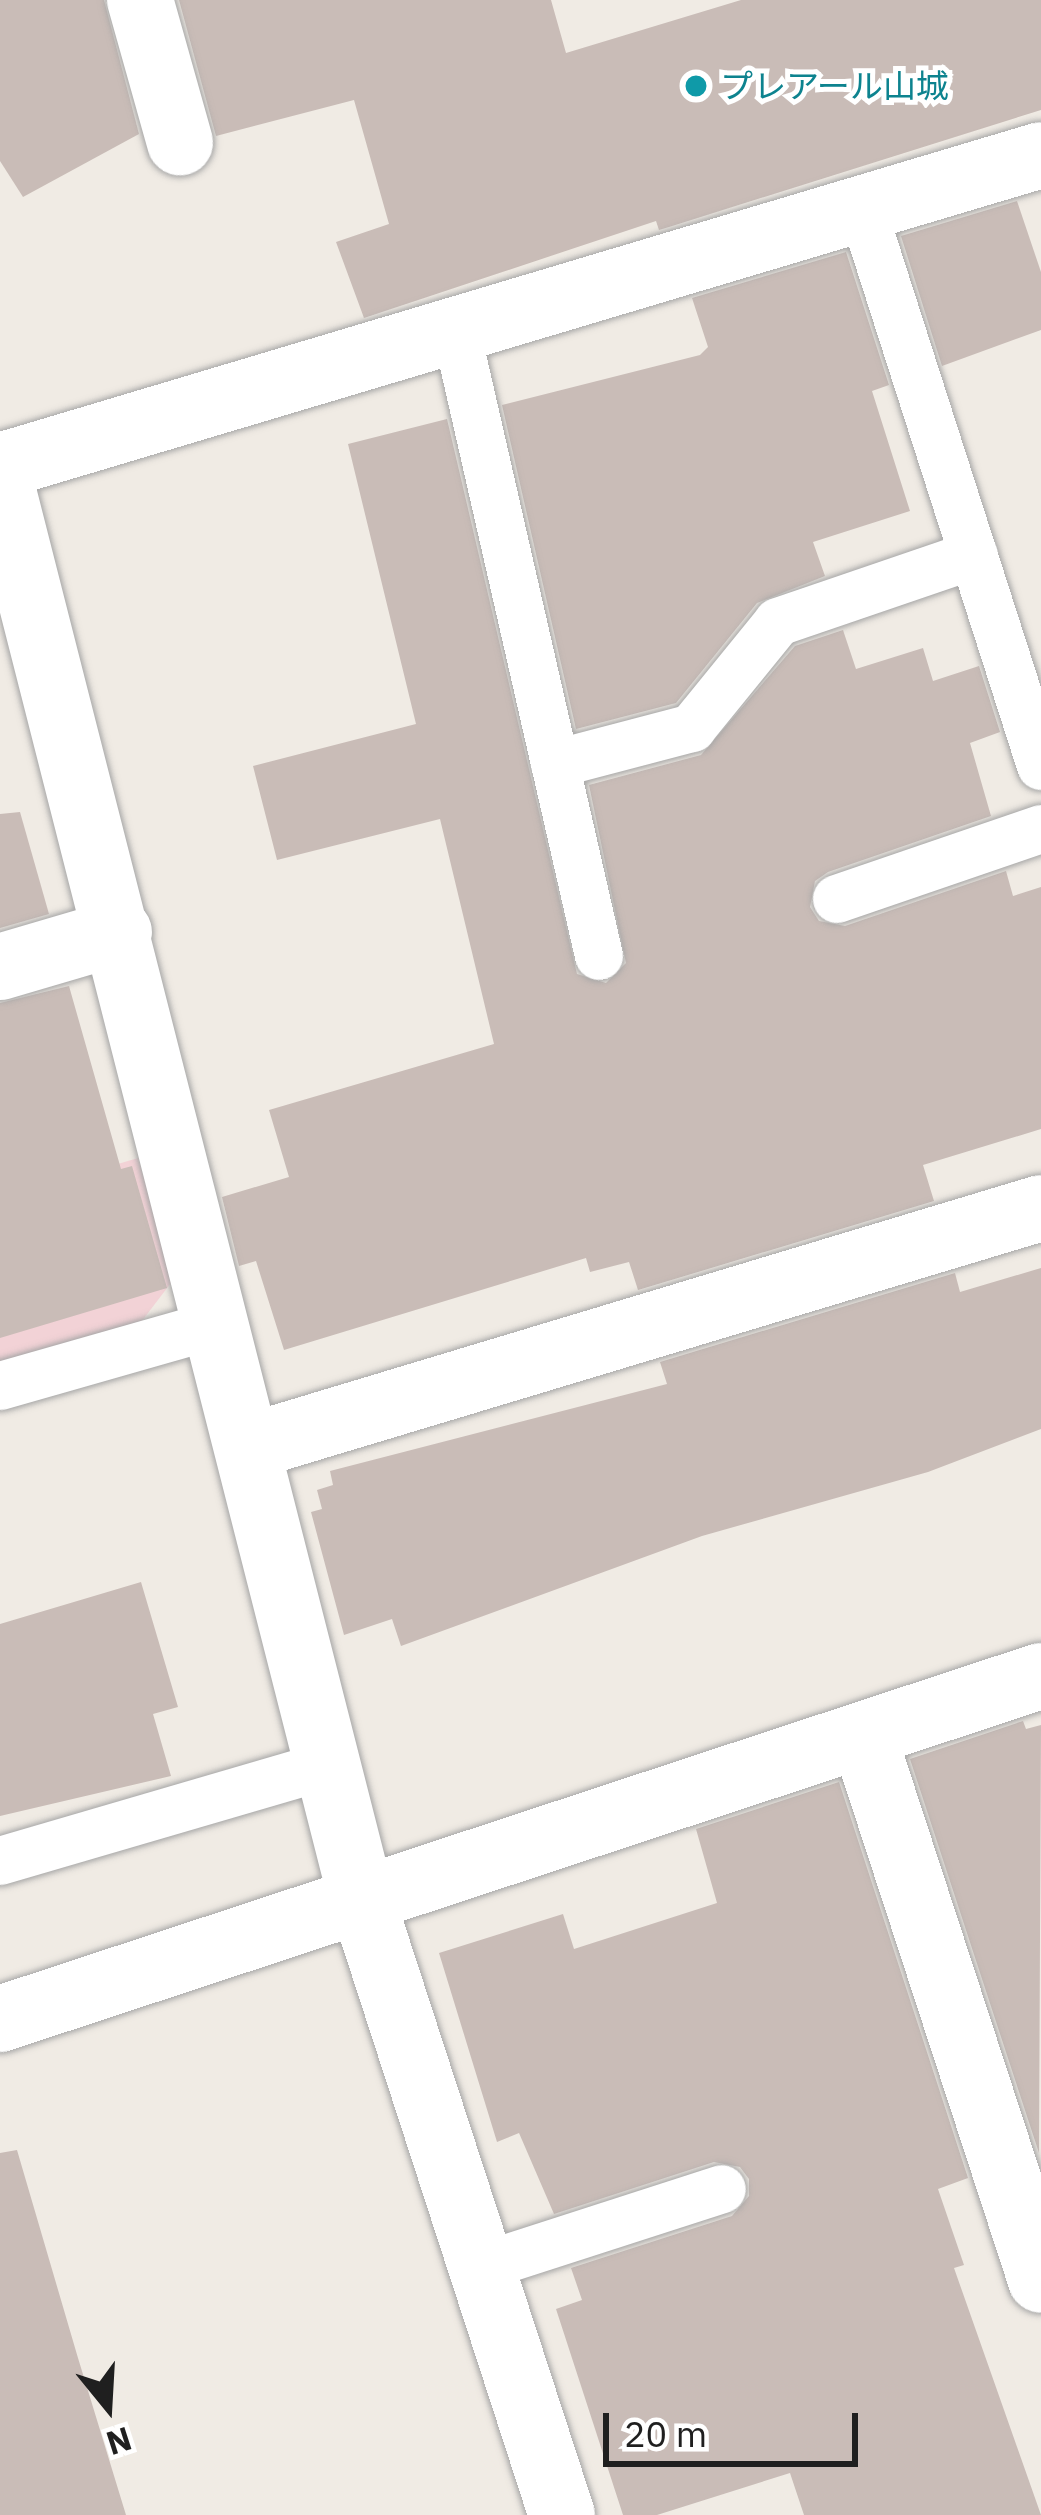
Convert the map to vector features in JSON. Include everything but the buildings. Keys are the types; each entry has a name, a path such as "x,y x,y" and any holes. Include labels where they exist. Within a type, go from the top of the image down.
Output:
{"street":[{"path":"140,0 180,142"},
{"path":"0,466 1041,154"},
{"path":"0,479 362,1900 562,2515"},
{"path":"0,967 119,932"},
{"path":"248,1448 1041,1208"},
{"path":"0,2019 1041,1676"},
{"path":"863,1735 1041,2280"}],"lane":[{"path":"862,208 1041,766"},
{"path":"456,330 599,956"},
{"path":"555,764 692,728 778,622 974,555"},
{"path":"838,899 1041,829"},
{"path":"0,1386 217,1324"},
{"path":"0,1861 328,1765"},
{"path":"482,2267 722,2189"}],"shaded area":[{"path":"138,1158 174,1279 135,1330 0,1369 0,1199"}],"place":[{"name":"プレアール山城","path":"696,86"}]}
